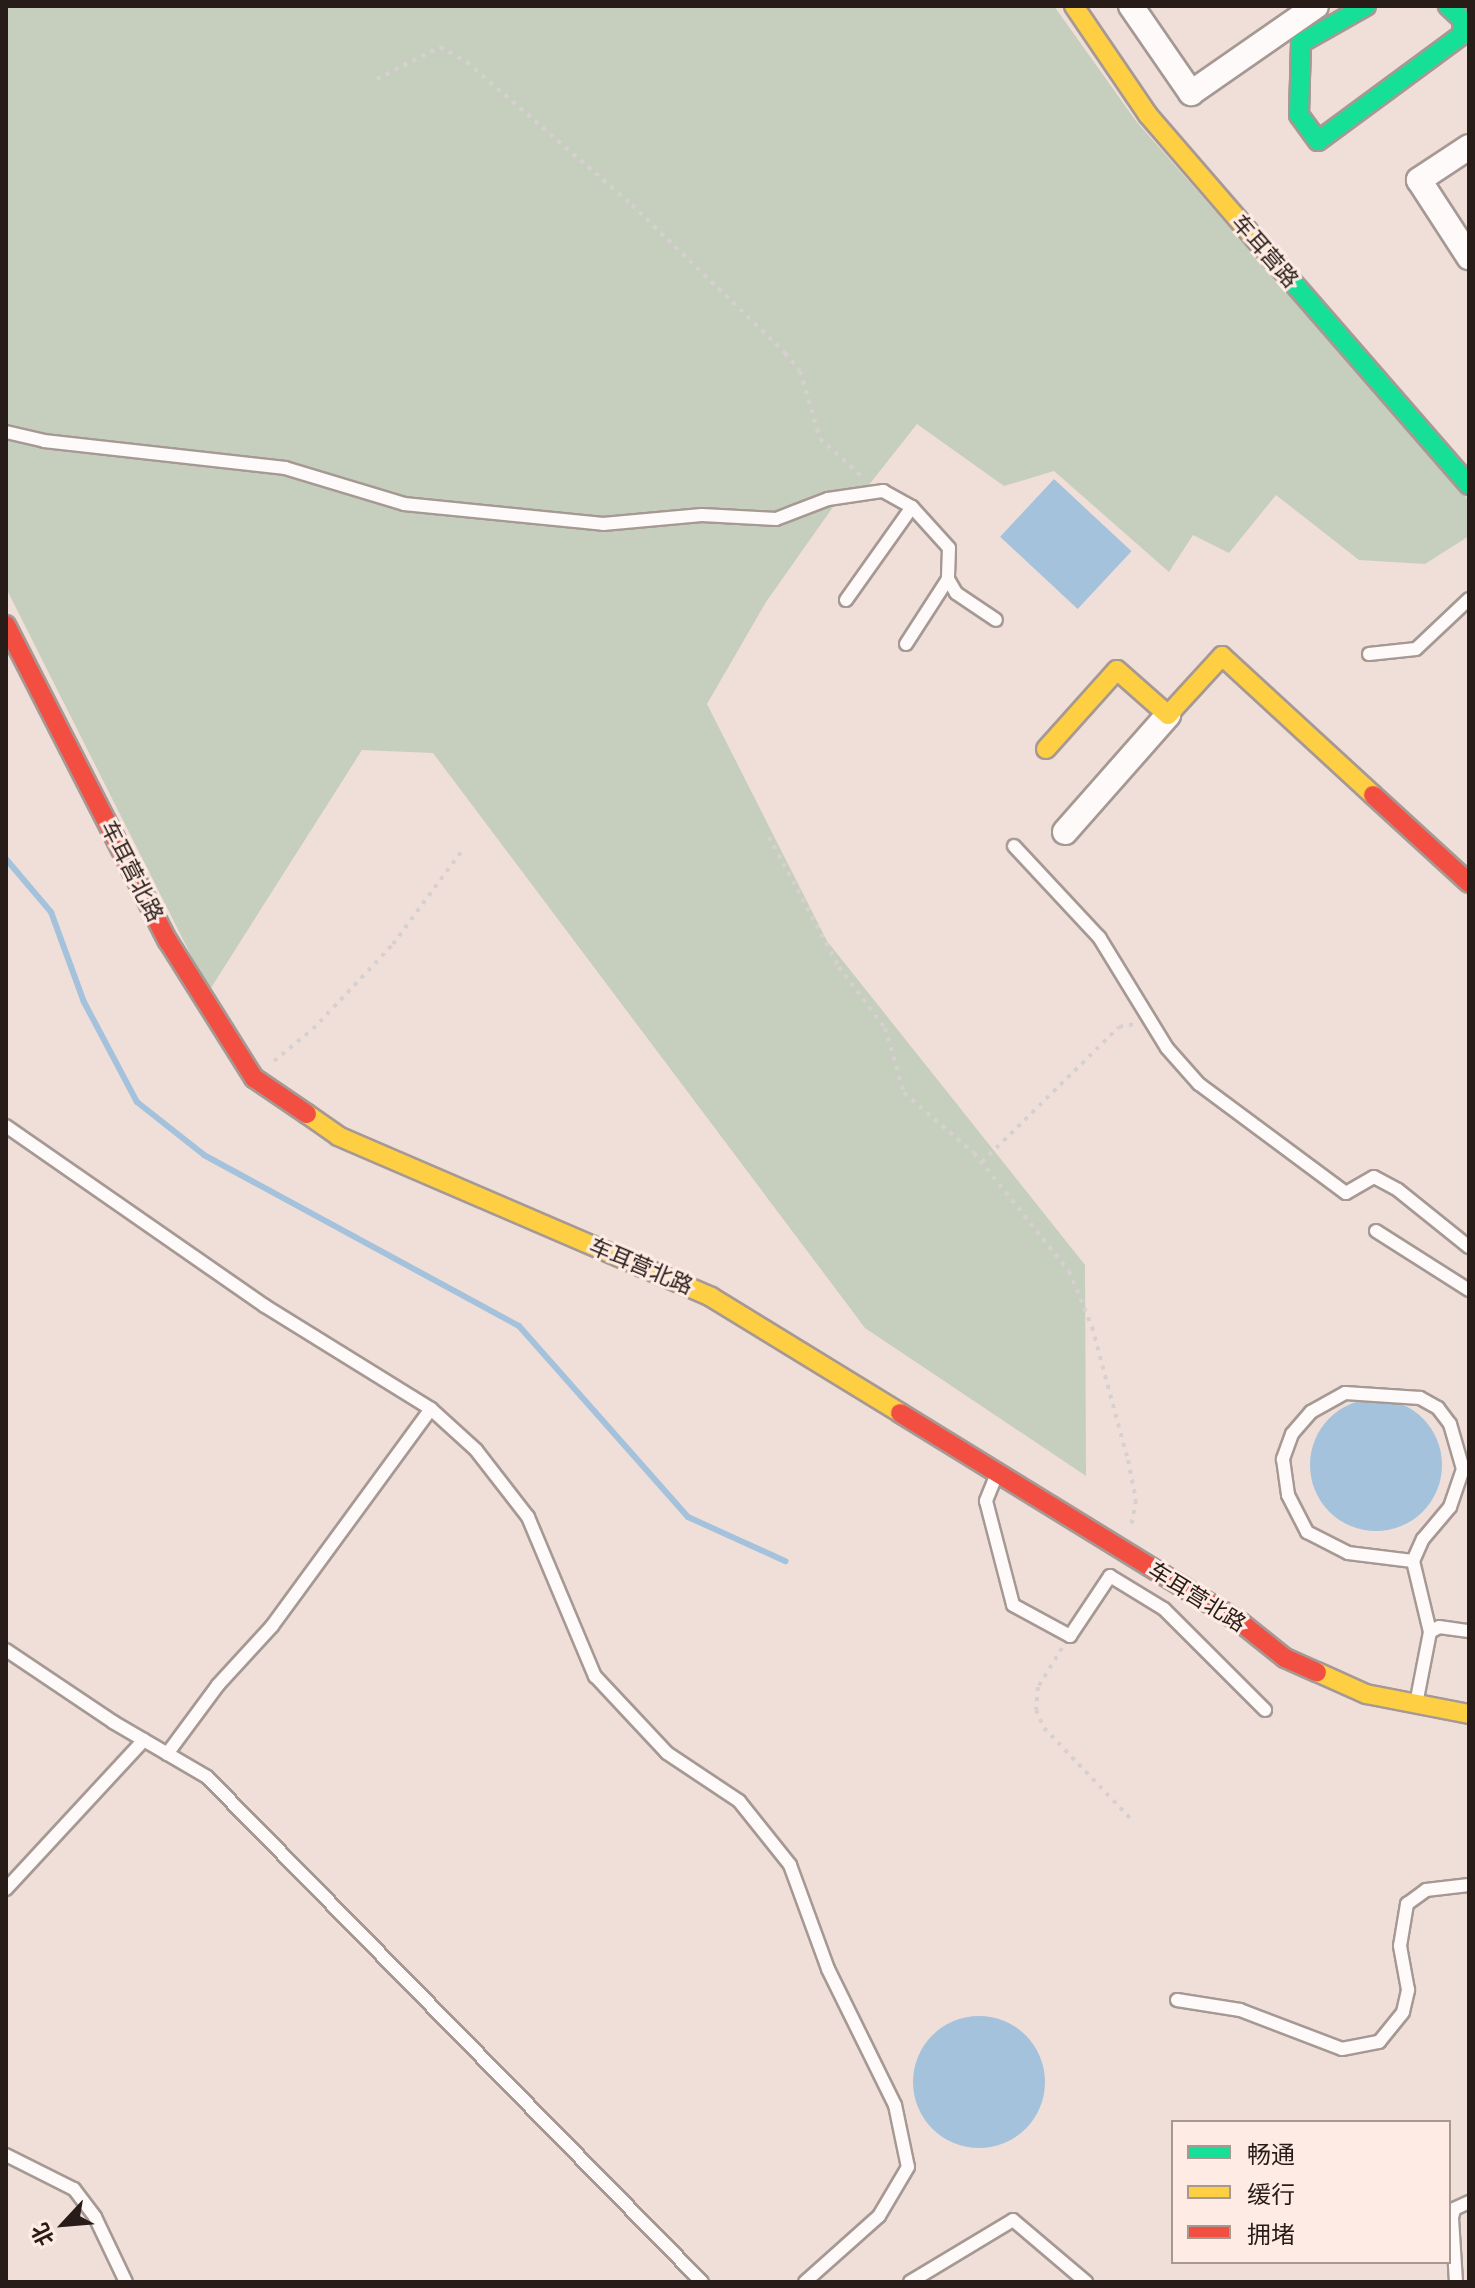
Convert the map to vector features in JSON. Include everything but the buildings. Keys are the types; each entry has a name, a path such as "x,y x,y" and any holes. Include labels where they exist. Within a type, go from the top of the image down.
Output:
{"street":[{"name":"车耳营路","path":"1074,6 1148,115 1469,485"},
{"path":"1131,6 1191,93 1316,6"},
{"path":"1366,6 1301,43 1299,115 1318,141 1462,35 1463,20 1448,6"},
{"path":"1469,147 1419,180 1469,257"},
{"name":"车耳营北路","path":"6,625 168,941 254,1078 338,1136 711,1297 996,1476 1240,1622 1285,1658 1366,1694 1469,1714"},
{"path":"1065,832 1222,656 1469,883"},
{"path":"1046,749 1117,670 1168,715"}],"lane":[{"path":"6,432 285,468 419,506 603,524 702,515 776,519 828,499 883,491 912,507 949,548 948,579 906,644"},
{"path":"846,600 912,507"},
{"path":"948,579 956,593 996,620"},
{"path":"1369,654 1416,649 1469,599"},
{"path":"1014,846 1099,937 1178,1064 1199,1084 1346,1193 1374,1177 1398,1190 1469,1247"},
{"path":"6,1126 265,1306 431,1409 476,1450 528,1517 595,1676 667,1753 739,1801 790,1865 828,1969 895,2105 908,2167 879,2216 805,2282"},
{"path":"1376,1231 1469,1290"},
{"path":"1413,1561 1348,1553 1307,1532 1288,1495 1283,1459 1292,1434 1311,1412 1345,1393 1420,1398 1438,1408 1450,1424 1463,1469 1450,1507 1423,1539 1413,1561 1430,1632 1416,1704"},
{"path":"167,1754 218,1685 272,1626 431,1409"},
{"path":"996,1476 986,1501 1013,1605 1070,1636 1110,1576 1164,1609 1265,1710"},
{"path":"1430,1632 1439,1627 1469,1631"},
{"path":"6,1650 207,1777 702,2282"},
{"path":"6,1889 144,1740"},
{"path":"1177,2000 1240,2010 1342,2049 1379,2042 1406,2001 1400,1946 1407,1904 1426,1890 1469,1885"},
{"path":"6,2155 74,2189 95,2217 126,2282"},
{"path":"1456,2282 1452,2218 1454,2209 1469,2202"},
{"path":"910,2282 1013,2220 1086,2282"}],"path":[{"path":"377,79 440,47 467,62 632,205 785,353 800,371 820,439 883,491"},
{"path":"769,837 839,967 885,1028 904,1093 982,1162 1069,1271 1092,1327 1136,1500 1118,1549"},
{"path":"254,1078 313,1029 393,944 461,852"},
{"path":"982,1162 1119,1027 1128,1022 1156,1028"},
{"path":"1070,1636 1038,1687 1036,1710 1044,1728 1132,1820"}],"green space":[{"path":"6,6 1054,6 1136,121 1469,501 1469,536 1425,564 1359,560 1276,495 1229,553 1193,535 1169,572 1054,471 1004,486 917,424 868,486 845,490 766,602 707,704 827,941 1085,1265 1086,1476 865,1328 433,753 362,750 209,991 6,588"}],"water":[{"path":"1054,479 1132,551 1078,609 1000,537"},
{"path":"1376,1399 1401,1404 1423,1418 1437,1440 1442,1465 1437,1490 1423,1512 1401,1526 1376,1531 1351,1526 1329,1512 1315,1490 1310,1465 1315,1440 1329,1418 1351,1404"},
{"path":"979,2016 1004,2021 1026,2035 1040,2057 1045,2082 1040,2107 1026,2129 1004,2143 979,2148 954,2143 932,2129 918,2107 913,2082 918,2057 932,2035 954,2021"}],"waterway":[{"path":"6,859 51,912 84,1002 137,1102 204,1155 519,1326 688,1517 785,1561"}],"traffic: fast":[{"path":"1366,6 1301,43 1299,115 1318,141 1462,35 1463,20 1448,6"},
{"path":"1282,270 1469,485"}],"traffic: slow":[{"path":"1074,6 1148,115 1282,270"},
{"path":"1046,749 1117,670 1168,715 1222,656 1373,795"},
{"path":"307,1114 338,1136 711,1297 900,1413"},
{"path":"1317,1672 1366,1694 1469,1714"}],"traffic: jam":[{"path":"6,625 168,941 254,1078 307,1114"},
{"path":"1373,795 1469,883"},
{"path":"900,1413 1240,1622 1285,1658 1317,1672"}]}
